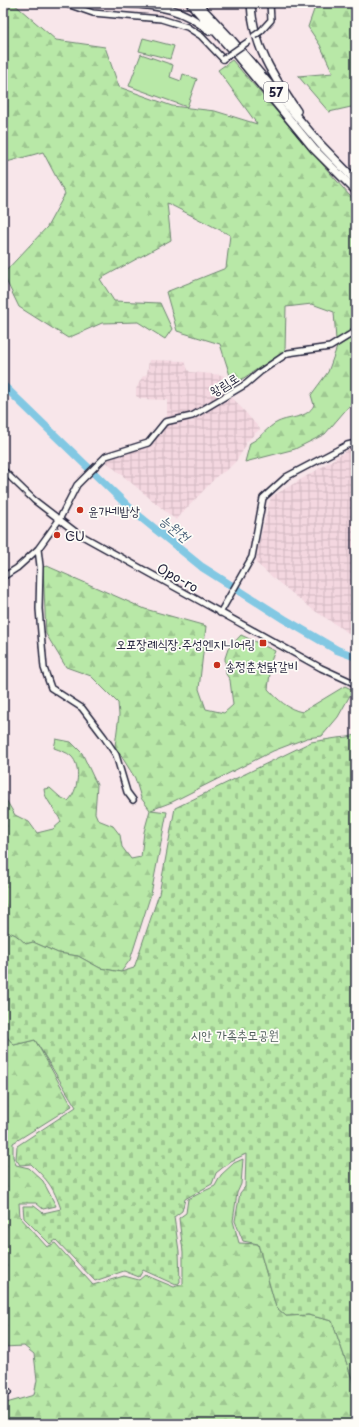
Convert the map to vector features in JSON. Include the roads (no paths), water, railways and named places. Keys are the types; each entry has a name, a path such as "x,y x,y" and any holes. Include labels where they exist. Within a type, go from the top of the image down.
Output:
{"highway":[{"path":"126,3 169,8 193,19 202,25 238,57"},
{"name":"57","path":"190,3 238,57 314,149 356,191"},
{"name":"57","path":"197,3 230,38 320,144 356,180"},
{"path":"252,3 257,37 270,69 320,144"}],"street":[{"path":"64,3 93,13 161,19 187,26 201,36 223,59 261,31 271,20 270,3"},
{"name":"왕림로","path":"58,520 77,485 106,456 148,443 165,422 192,416 246,384 260,372 288,354 330,347 356,331"},
{"path":"220,613 252,557 263,498 286,477 347,445 356,443"},
{"name":"Opo-ro","path":"3,470 34,500 58,520 92,542 322,668 356,684"},
{"path":"3,577 17,568 38,548 58,520"},
{"path":"38,548 40,566 39,609 41,638 44,668 51,688 82,708 104,737 116,755 127,792 133,800"}],"waterway":[{"name":"능원천","path":"3,385 133,511 202,567 284,619 337,650 356,657"}],"place":[{"name":"윤가네밥상","path":"80,510"},
{"name":"CU","path":"57,535"},
{"name":"오포장례식장.주성엔지니어링","path":"263,643"},
{"name":"송정춘천닭갈비","path":"217,665"}],"park label":[{"name":"시안 가족추모공원","path":"235,1034"}]}
